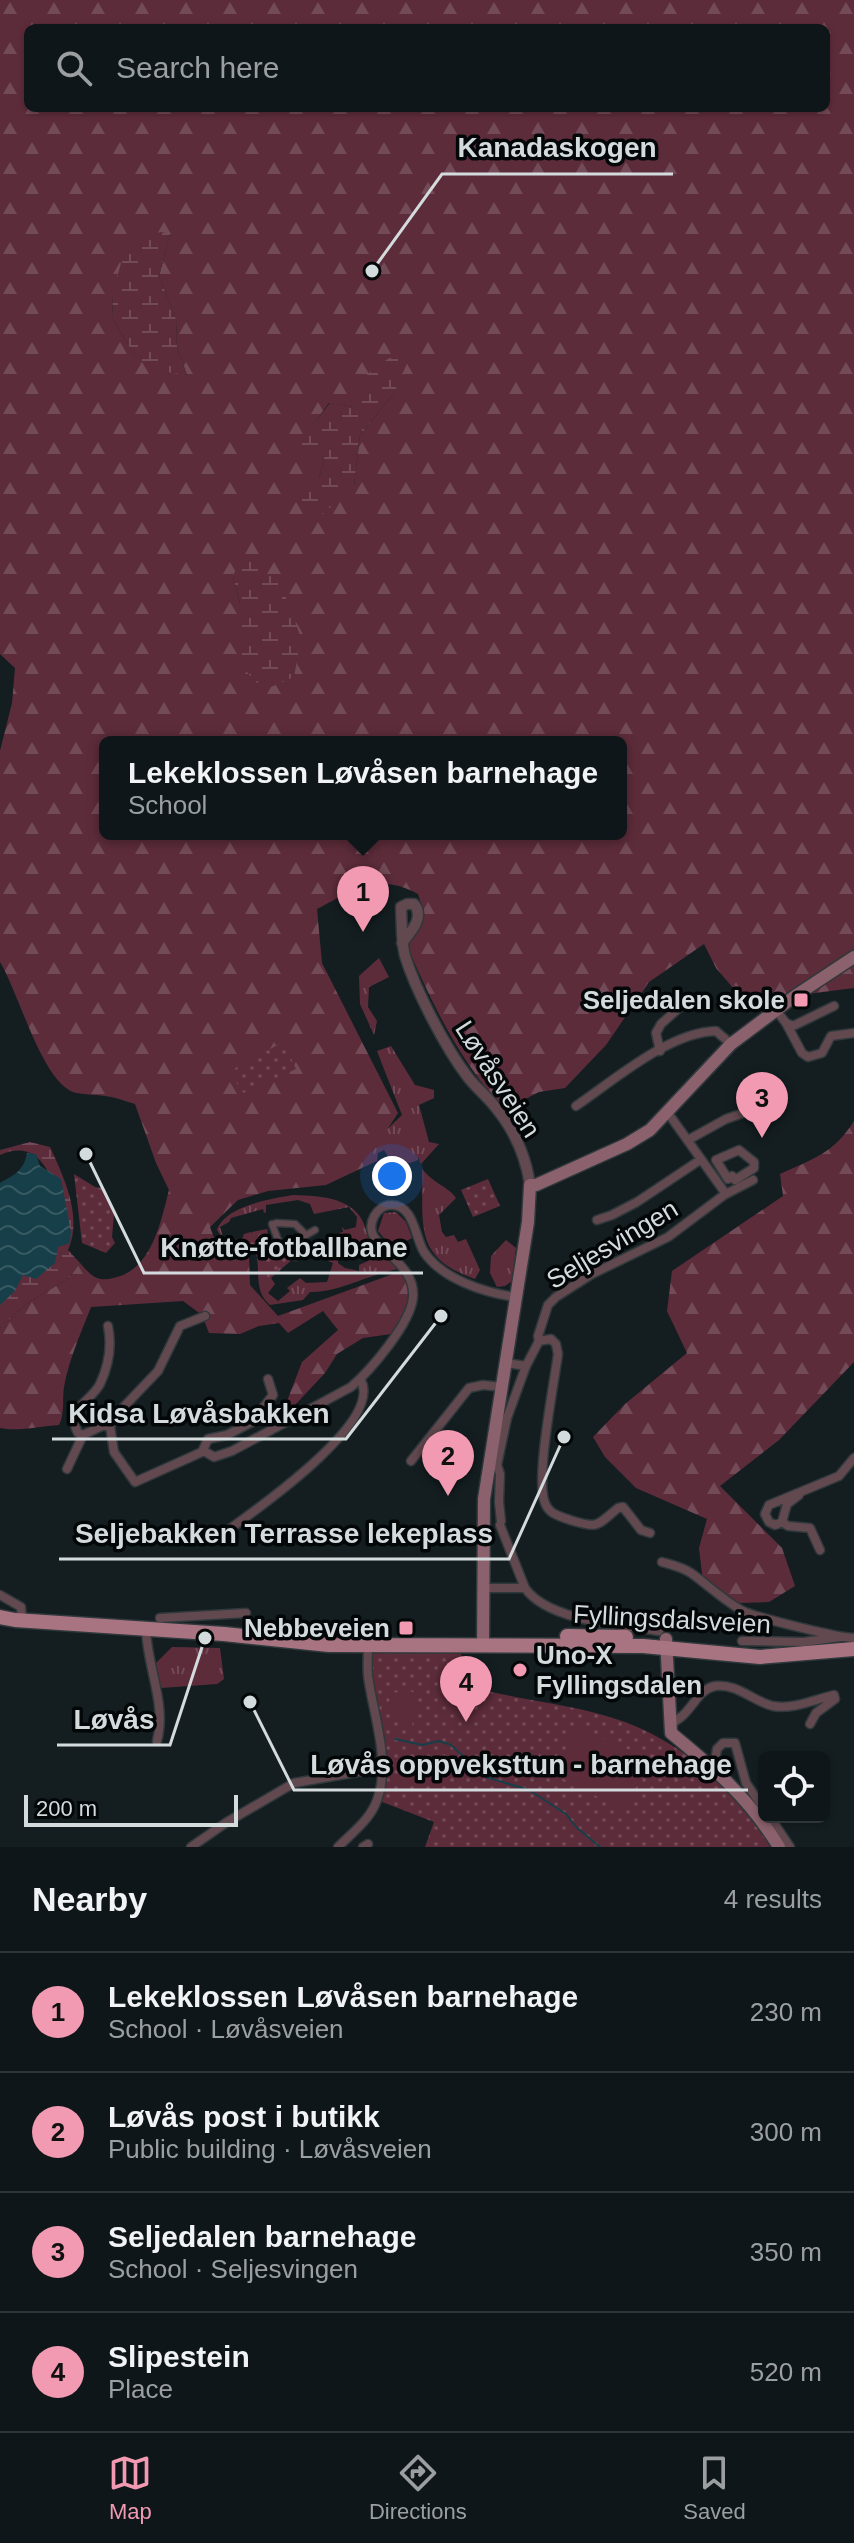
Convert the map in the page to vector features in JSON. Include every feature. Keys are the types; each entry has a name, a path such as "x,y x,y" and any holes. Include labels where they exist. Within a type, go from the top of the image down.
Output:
{"main road":[{"path":"530,1185 560,1175 650,1130 731,1044 854,957"},
{"name":"Løvåsveien","path":"486,1640 484,1499 528,1222 530,1185"},
{"name":"Fyllingsdalsveien","path":"9,1620 368,1643 486,1640 643,1646 663,1640 760,1657 853,1646"},
{"path":"663,1640 671,1733 720,1773 755,1810 779,1847"}],"street":[{"name":"Løvåsveien","path":"402,943 413,976 446,1042 467,1077 495,1107 517,1142 530,1185"},
{"path":"786,1023 796,1025 834,1006"},
{"path":"660,1051 656,1033 661,1024 680,1007"},
{"path":"776,1010 802,1053 808,1057 822,1053 831,1036 854,1033"},
{"path":"576,1106 624,1071 660,1051 708,1031 722,1034 731,1044"},
{"path":"688,1140 726,1119 749,1111"},
{"path":"668,1113 726,1194"},
{"path":"739,1150 754,1162 754,1168 735,1180 732,1176 728,1179 716,1160 739,1150"},
{"name":"Seljesvingen","path":"597,1220 637,1202 700,1160"},
{"name":"Seljesvingen","path":"526,1366 539,1341 548,1305 556,1297 592,1274 668,1237 726,1194 753,1180"},
{"path":"204,1451 214,1457 239,1448 345,1391 360,1379 404,1322 413,1297 408,1276 372,1232 376,1214 385,1206 398,1206 406,1211 425,1253 445,1272 478,1287 516,1297"},
{"path":"305,1234 295,1224 274,1223 280,1245 295,1255 298,1241 315,1230"},
{"path":"205,1316 180,1326 158,1371 116,1415 110,1426 114,1452 135,1482 204,1451 208,1439 227,1435 252,1422 273,1395 268,1379"},
{"path":"83,1435 75,1429 75,1410 100,1383 110,1353 108,1326"},
{"path":"539,1341 551,1339 556,1344 558,1354 543,1471 545,1506 554,1515 594,1526 603,1523 615,1510 623,1507 641,1530 650,1533"},
{"path":"506,1363 526,1366 507,1418 497,1465 501,1523 525,1588 545,1605 577,1617 663,1640"},
{"path":"231,1528 291,1484 326,1452 361,1404 366,1387 360,1379"},
{"path":"411,1461 469,1388 483,1385 502,1387"},
{"path":"67,1469 83,1435 102,1426 110,1426"},
{"path":"782,1522 787,1504 839,1476 854,1458"},
{"path":"782,1522 775,1525 769,1522 765,1514 767,1508 782,1499 799,1495"},
{"path":"782,1522 788,1526 810,1528 820,1550"},
{"path":"662,1562 693,1574 708,1588 747,1613 814,1628 840,1637 853,1646"},
{"path":"483,1588 525,1588"},
{"path":"0,1595 19,1604 9,1620"},
{"path":"224,1634 226,1613"},
{"path":"160,1618 246,1613"},
{"path":"146,1629 161,1713 157,1741"},
{"path":"742,1641 804,1642 840,1637"},
{"path":"338,1847 374,1808 381,1768 367,1672 368,1643"},
{"path":"669,1724 683,1719 701,1693 716,1686 727,1686 776,1707 834,1695 835,1699 816,1713 810,1724"},
{"path":"720,1773 715,1761 717,1749 723,1743 735,1743 746,1783 758,1800"},
{"path":"191,1847 286,1787 313,1778 381,1768"},
{"path":"774,1823 790,1847"}],"green space":[{"path":"0,0 854,0 854,988 745,1002 716,968 704,944 649,982 606,1045 565,1088 539,1092 504,1110 474,1072 449,1032 407,946 424,912 418,894 391,884 378,884 354,890 317,909 322,963 398,1113 362,1168 326,1185 268,1191 238,1200 210,1227 219,1251 249,1255 250,1285 278,1316 401,1271 413,1297 391,1334 363,1338 337,1354 325,1373 279,1422 302,1362 338,1330 323,1311 288,1333 279,1323 259,1326 240,1334 209,1333 202,1315 183,1301 91,1307 69,1366 59,1425 0,1428 0,1328 26,1304 69,1278 80,1263 100,1279 117,1277 139,1264 153,1242 169,1190 135,1104 73,1092 61,1084 51,1071 0,962 0,751 12,703 15,668 0,654","holes":["170,234 159,276 176,319 177,347 187,375 134,355 113,319 112,295","394,393 360,435 354,486 319,479 325,454 294,450 329,403 354,407","233,576 281,584 240,665 240,604"]},
{"path":"161,232 170,234 159,276 176,319 177,347 187,375 152,370 134,355 113,319 112,295 124,253 143,236"},
{"path":"389,358 409,359 394,393 360,435 354,486 318,518 301,507 292,491 319,479 325,454 306,457 293,449 330,403 354,407 365,376"},
{"path":"242,554 281,584 301,638 294,677 264,690 240,665 240,604 233,576"},
{"path":"379,958 389,977 369,987 368,1007 377,1021 374,1035 360,1004 359,976"},
{"path":"283,1041 296,1069 243,1093 230,1073"},
{"path":"391,1046 415,1085 434,1090 434,1098 419,1105 429,1142 439,1144 421,1164 418,1157 418,1160 396,1168 384,1150 378,1153 377,1161 362,1168 377,1139 402,1115 377,1051"},
{"path":"854,1121 854,1362 779,1440 720,1486 782,1548 795,1586 769,1602 740,1603 734,1608 704,1590 699,1548 707,1519 636,1488 605,1457 593,1437 625,1404 687,1353 667,1311 672,1271 783,1196 780,1174 830,1148"},
{"path":"30,1142 50,1147 61,1171 73,1211 68,1250 80,1263 69,1278 26,1304 0,1328 0,1295 62,1201 47,1170 33,1155 13,1151 0,1155 0,1150"},
{"path":"422,1169 456,1198 439,1215 442,1232 446,1237 454,1235 458,1242 466,1239 480,1270 475,1279 440,1260 431,1249 423,1223"},
{"path":"74,1174 95,1187 105,1189 114,1214 112,1237 115,1243 106,1253 82,1243"},
{"path":"488,1179 500,1206 473,1217 461,1190"},
{"path":"293,1195 337,1200 347,1205 355,1211 361,1219 370,1246 362,1257 352,1256 342,1247 339,1233 343,1232 342,1227 345,1230 356,1227 357,1217 349,1207 314,1214 310,1204 298,1200 266,1205 264,1213 263,1209 231,1218 220,1227 224,1240 242,1239 244,1234 251,1232 253,1239 283,1249 294,1258 271,1278 275,1284 268,1293 278,1301 290,1291 287,1288 300,1278 306,1283 327,1282 333,1263 328,1261 331,1254 339,1255 338,1263 345,1268 359,1271 359,1265 384,1254 398,1269 331,1290 310,1292 303,1300 270,1305 259,1287 256,1253 250,1249 223,1245 217,1230 229,1215 238,1209"},
{"path":"396,1212 406,1222 412,1238 392,1248 378,1231 384,1213"},
{"path":"267,1229 269,1239 290,1257 268,1278 259,1257 247,1252 252,1232"},
{"path":"506,1240 516,1248 512,1281 497,1287 490,1273 491,1256"},
{"path":"368,1646 461,1652 464,1685 600,1714 658,1737 717,1780 747,1811 770,1847 425,1847 434,1822 377,1800 381,1768"},
{"path":"172,1647 220,1648 224,1679 217,1684 161,1688 156,1663"},
{"path":"407,1691 419,1693 412,1726 400,1724 403,1711 395,1714 387,1711 391,1693 399,1692 405,1698"},
{"path":"575,1725 649,1759 625,1811 556,1775"},
{"path":"409,1757 415,1759 412,1764 423,1765 442,1774 439,1777 432,1773 433,1782 426,1784 408,1783 407,1787 393,1785 393,1775 398,1775 400,1771 387,1766 389,1758 406,1760"}],"water":[{"path":"27,1153 36,1154 40,1166 61,1179 71,1232 70,1243 58,1247 55,1263 36,1279 23,1275 15,1291 0,1305 0,1183 21,1168"}],"waterway":[{"path":"395,1739 422,1745 439,1741 451,1745 486,1777 529,1790 566,1814 600,1847"}],"place":[{"name":"Kanadaskogen","path":"372,271"},
{"name":"Lekeklossen Løvåsen barnehage","path":"363,932"},
{"name":"Seljedalen skole","path":"801,1000"},
{"name":"Seljedalen barnehage","path":"762,1138"},
{"name":"Knøtte-fotballbane","path":"86,1154"},
{"name":"Kidsa Løvåsbakken","path":"441,1316"},
{"name":"Seljebakken Terrasse lekeplass","path":"564,1437"},
{"name":"Løvås post i butikk","path":"448,1496"},
{"name":"Nebbeveien","path":"406,1628"},
{"name":"Løvås","path":"205,1638"},
{"name":"Uno-X Fyllingsdalen","path":"520,1670"},
{"name":"Løvås oppveksttun - barnehage","path":"250,1702"},
{"name":"Slipestein","path":"466,1722"}]}
